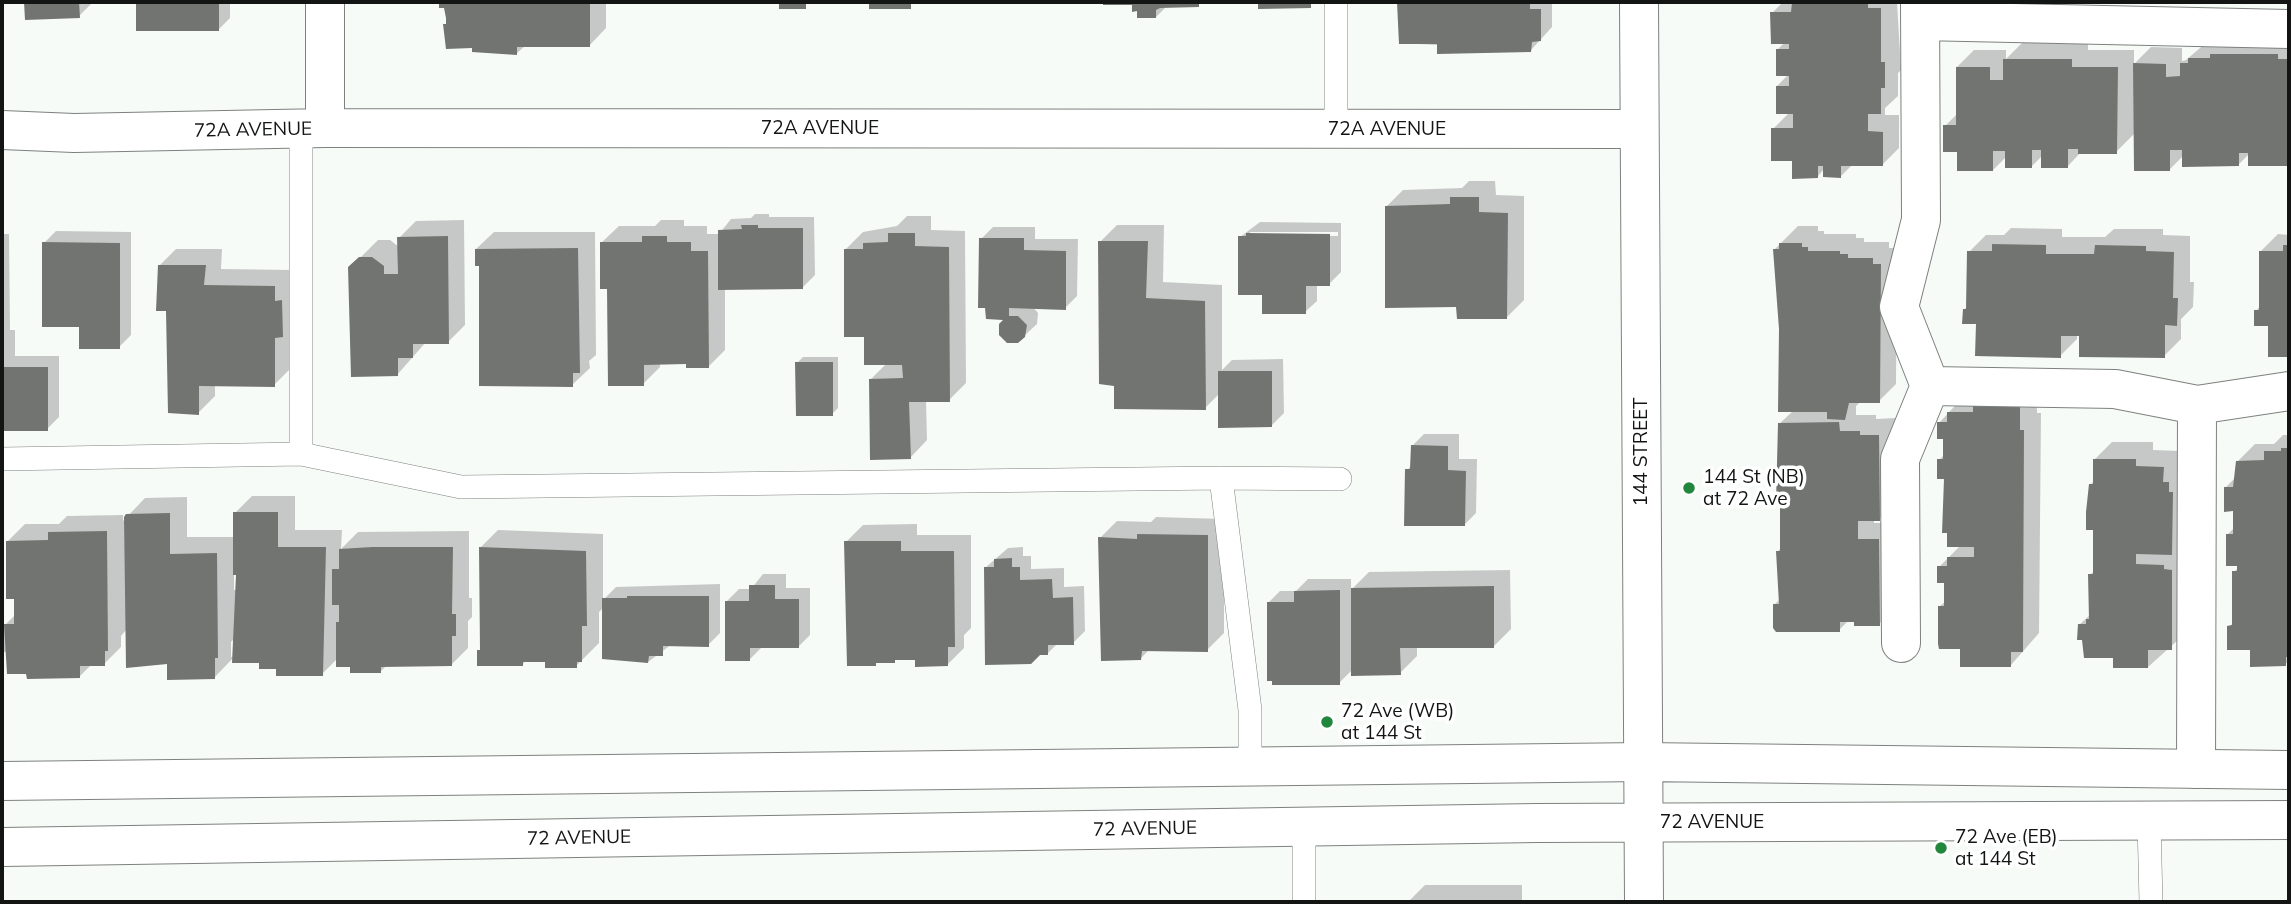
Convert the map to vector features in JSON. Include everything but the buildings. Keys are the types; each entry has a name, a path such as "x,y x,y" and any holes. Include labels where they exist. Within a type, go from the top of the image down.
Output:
{"main road":[{"path":"313,128 325,2"},
{"name":"144 STREET","path":"1639,2 1644,902"},
{"path":"1901,643 1900,458 1930,386 1899,307 1921,220 1920,11 2289,29"},
{"name":"72A AVENUE","path":"2,130 74,133 313,128 1639,129"},
{"path":"1930,386 2115,388 2197,405 2289,391"},
{"path":"2196,769 2197,405"},
{"path":"2,781 1643,762 2289,770"},
{"name":"72 AVENUE","path":"2,847 1644,822 2289,820"}],"lane":[{"path":"1336,2 1336,129"},
{"path":"301,454 313,128"},
{"path":"2,459 301,454 461,487 1221,478 1340,480"},
{"path":"1221,478 1250,710 1250,766"},
{"path":"2149,821 2151,902"},
{"path":"1304,827 1304,902"}],"place":[{"name":"144 St (NB) at 72 Ave","path":"1689,488"},
{"name":"72 Ave (WB) at 144 St","path":"1327,722"},
{"name":"72 Ave (EB) at 144 St","path":"1941,848"}]}
